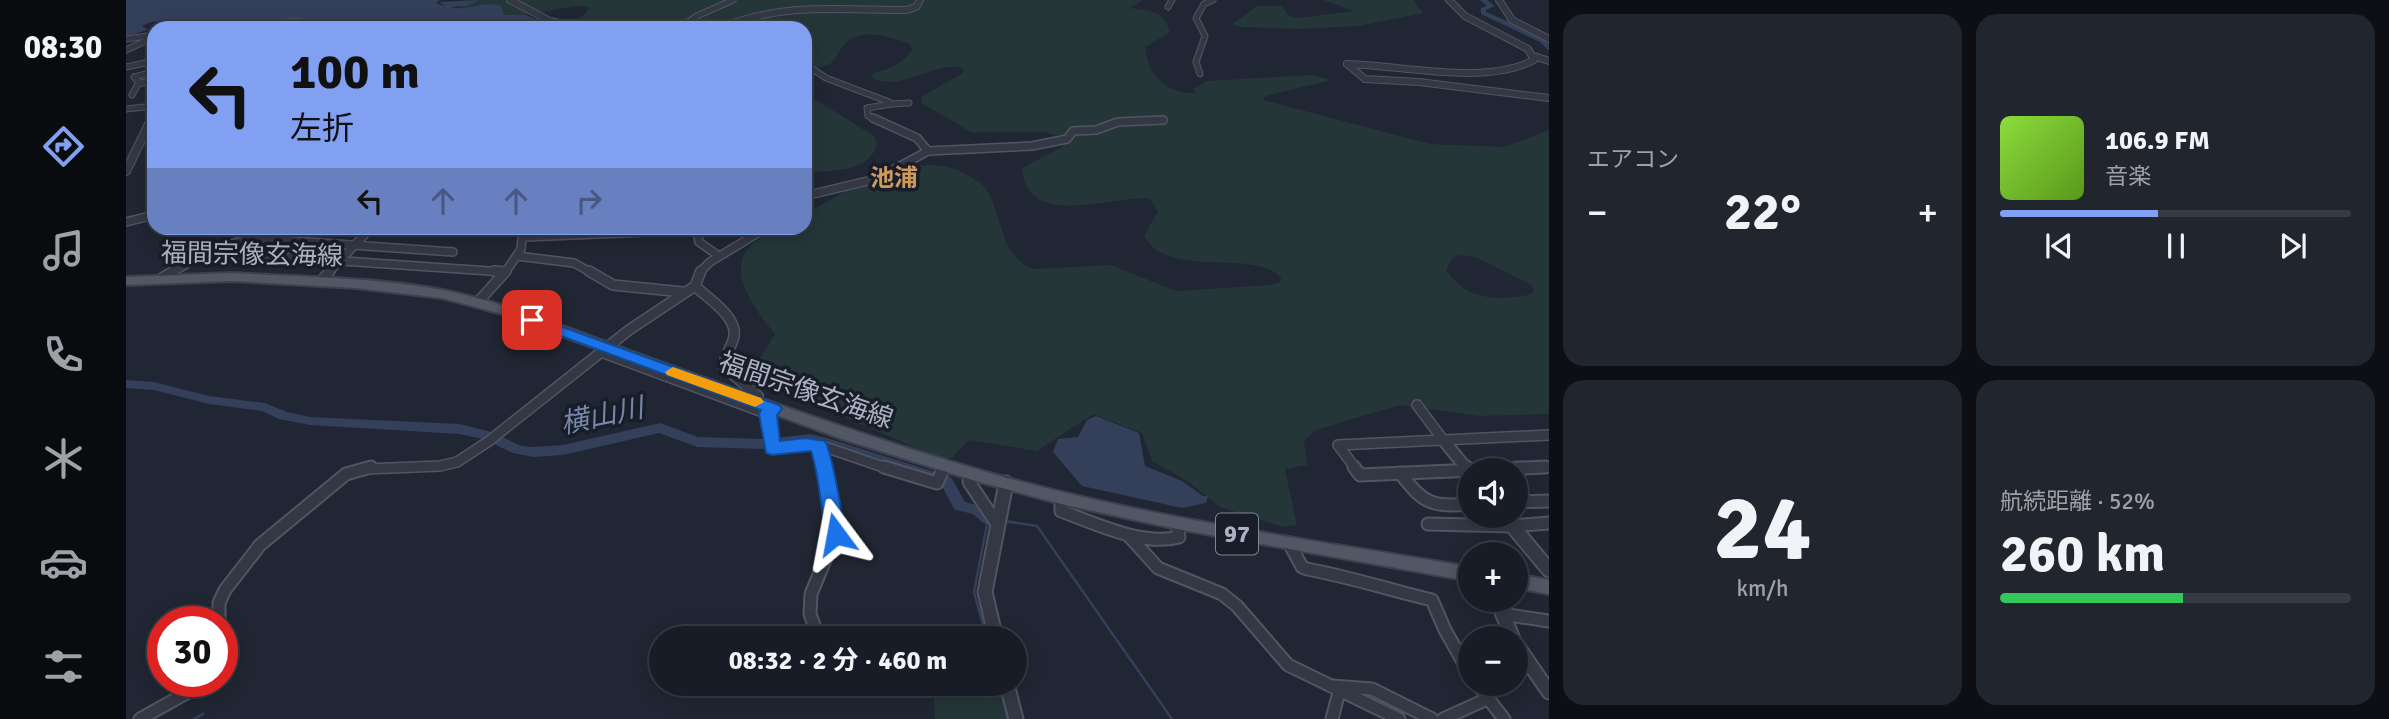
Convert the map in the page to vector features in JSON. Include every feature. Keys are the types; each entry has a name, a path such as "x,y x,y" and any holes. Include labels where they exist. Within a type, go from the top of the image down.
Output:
{"main road":[{"name":"福間宗像玄海線","path":"126,281 232,277 320,282 399,288 478,302 767,408 945,467 1061,498 1177,523 1458,572"},
{"path":"1528,583 1549,587"}],"street":[{"path":"510,0 550,21"},
{"path":"690,21 733,0"},
{"path":"732,21 740,16 765,10 906,10 918,6 920,0"},
{"path":"1168,7 1172,0"},
{"path":"1200,74 1196,62 1205,36 1196,18 1205,4 1213,0"},
{"path":"1449,0 1461,13 1549,61"},
{"path":"1499,0 1502,10 1510,19 1549,39"},
{"path":"126,39 147,35"},
{"path":"126,50 147,40"},
{"path":"1534,55 1534,60 1526,66 1479,72 1390,64 1347,64 1365,79 1427,82 1549,98"},
{"path":"126,66 147,61"},
{"path":"812,69 826,78 891,104"},
{"path":"138,83 134,77 147,74"},
{"path":"147,81 138,83 129,96 126,108 147,106"},
{"path":"909,103 869,106 866,110 871,119 917,138 928,151"},
{"path":"812,194 876,179 928,151 1032,146 1067,139 1073,131 1096,130 1118,122 1163,120"},
{"path":"126,171 147,128"},
{"path":"126,222 147,217"},
{"path":"320,282 364,235"},
{"path":"478,302 517,256 524,243 524,235"},
{"path":"696,235 703,248 719,256"},
{"path":"219,606 225,590 260,545 346,474 372,467 440,467 457,462 489,441 603,349 695,286 700,270 754,235"},
{"path":"162,278 208,252 250,238 453,252"},
{"path":"208,252 503,272"},
{"path":"517,256 574,263 613,285 683,292"},
{"path":"695,286 733,323 735,334 723,360 724,367 758,396 767,408 772,449 805,444 818,445 927,482 937,483 945,467"},
{"path":"1417,405 1458,458"},
{"path":"1458,471 1360,475 1338,445 1549,435"},
{"path":"814,626 810,614 811,594 836,534 828,497 828,475 818,445"},
{"path":"1528,468 1549,467"},
{"path":"969,473 969,482 997,524"},
{"path":"1400,473 1420,499 1432,506 1458,505"},
{"path":"993,626 985,592 1006,483"},
{"path":"1061,498 1061,511 1129,536 1172,539 1179,537 1177,523"},
{"path":"1528,502 1549,501"},
{"path":"1528,522 1549,523"},
{"path":"1428,524 1458,523"},
{"path":"1514,528 1549,570"},
{"path":"1129,536 1158,568 1222,594 1255,625 1271,648 1288,665 1399,719"},
{"path":"1289,543 1302,567 1307,569 1356,578 1381,589 1432,600 1458,653"},
{"path":"1518,612 1549,621"},
{"path":"1528,661 1549,692"},
{"path":"1326,685 1372,689 1432,719"},
{"path":"1332,719 1339,692"},
{"path":"1010,696 1016,719"},
{"path":"1485,696 1504,719"},
{"path":"140,719 179,697"},
{"path":"1443,719 1487,699"}],"shaded area":[{"path":"475,0 1143,0 1130,8 1150,11 1160,16 1170,32 1146,47 1150,67 1160,81 1176,90 1195,93 1193,89 1206,81 1311,75 1333,80 1265,96 1263,100 1430,144 1504,147 1549,130 1549,414 1480,416 1400,405 1316,430 1304,441 1307,465 1285,469 1297,525 1283,527 1220,507 1186,480 1152,461 1142,433 1093,414 1037,451 969,440 952,458 944,460 802,399 757,363 775,334 757,311 744,284 742,258 749,247 767,235 812,235 812,210 883,175 925,165 946,167 982,184 992,200 1007,245 1022,263 1033,269 1111,265 1176,291 1270,285 1280,282 1281,278 1269,269 1253,265 1192,261 1172,257 1156,249 1144,236 1158,211 1150,199 1074,206 1055,205 1039,199 1028,188 1022,168 1062,147 1064,144 1061,136 1043,132 971,132 922,103 921,97 961,74 964,71 960,67 938,69 893,82 871,77 875,72 891,67 905,58 913,50 909,43 878,35 862,35 848,41 830,64 812,67 812,21 574,21 590,7 577,6 500,19 458,9","holes":["1460,255 1476,257 1532,285 1534,292 1529,294 1494,298 1468,290 1446,270 1453,258"]},
{"path":"1323,0 1413,0 1423,13 1358,26 1301,29 1240,27 1232,24 1257,6 1282,6 1289,16 1297,18 1354,11"},
{"path":"812,97 874,136 877,144 873,153 857,165 812,172"},
{"path":"934,696 1006,696 1011,719 935,719"}],"water":[{"path":"126,0 440,0 436,3 446,7 439,2 479,0 466,6 451,7 495,5 501,6 504,15 526,15 540,21 147,21 147,24 142,26 147,30 126,36"},
{"path":"1096,416 1139,433 1145,466 1182,481 1203,496 1208,496 1206,503 1182,508 1082,486 1053,452 1058,439 1078,437 1087,420"}],"waterway":[{"path":"1483,0 1492,6 1483,9 1483,13 1543,40 1549,49"},
{"name":"横山川","path":"126,384 154,386 209,400 265,407 284,416 310,421 459,429 487,435 518,450 533,452 563,450 660,428 697,442 767,444 810,439 946,481 960,506 980,511 986,519"},
{"name":"横山川","path":"983,626 974,592 988,519"},
{"path":"1004,521 1037,526 1172,719"},
{"name":"横山川","path":"1002,696 1008,719"},
{"path":"194,719 203,714"}],"slow traffic":[{"path":"673,372 755,402"}],"district":[{"name":"池浦","path":"894,178"}],"route":[{"path":"532,320 773,409 768,414 772,449 805,444 818,445 828,475 828,497 836,534"}]}
